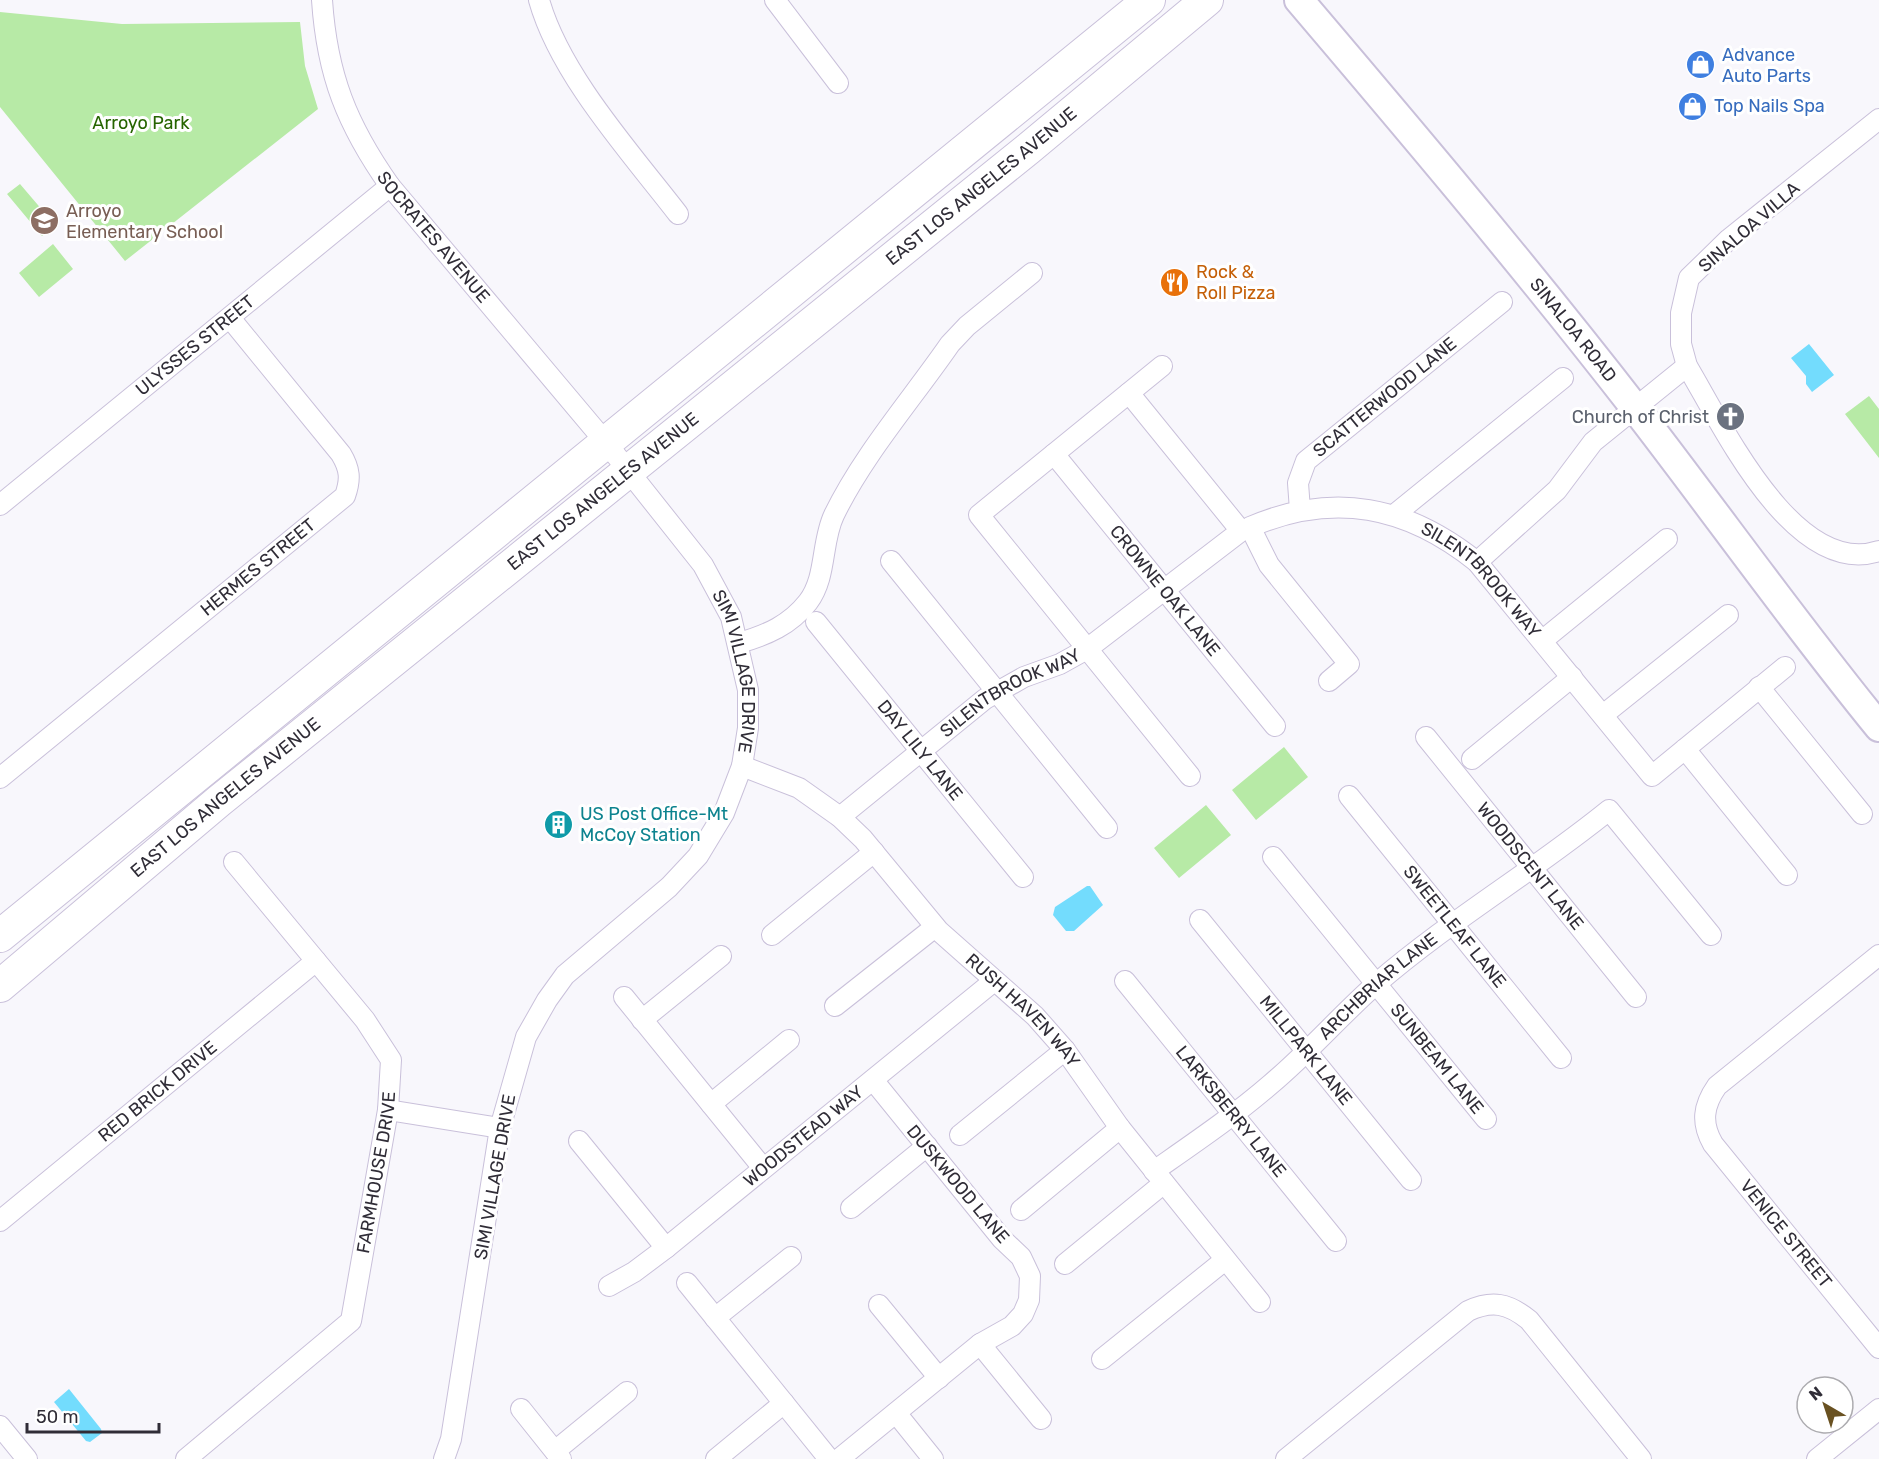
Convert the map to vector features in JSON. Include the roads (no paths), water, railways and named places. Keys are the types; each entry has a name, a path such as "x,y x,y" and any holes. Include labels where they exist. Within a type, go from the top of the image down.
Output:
{"main road":[{"name":"EAST LOS ANGELES AVENUE","path":"0,936 607,444 1149,0"},
{"name":"EAST LOS ANGELES AVENUE","path":"0,986 228,794 1028,149 1207,0"}],"street":[{"name":"SOCRATES AVENUE","path":"322,0 324,27 337,91 363,148 390,186 607,444"},
{"path":"539,0 586,95 678,214"},
{"path":"775,0 838,83"},
{"name":"SINALOA ROAD","path":"1299,0 1638,405 1815,649 1879,728"},
{"name":"SINALOA VILLA","path":"1879,119 1729,239 1689,278 1681,313 1681,344 1687,366 1774,505 1807,536 1829,547 1850,555 1879,551"},
{"name":"ULYSSES STREET","path":"0,505 390,186"},
{"path":"739,643 768,635 796,615 810,600 818,582 825,540 833,516 852,483 950,344 967,326 1032,273"},
{"name":"SCATTERWOOD LANE","path":"1300,510 1298,483 1306,461 1502,302"},
{"name":"HERMES STREET","path":"0,778 345,496 349,474 341,454 230,318"},
{"path":"1162,366 979,515 1191,776"},
{"path":"1476,562 1557,490 1593,442 1687,366"},
{"path":"1394,515 1563,378"},
{"path":"1129,393 1246,529 1269,565 1349,664 1329,681"},
{"name":"SIMI VILLAGE DRIVE","path":"444,1459 453,1427 500,1128 526,1037 547,1000 565,975 669,887 698,856 724,813 742,766 748,728 748,690 739,643 724,601 703,565 607,444"},
{"name":"CROWNE OAK LANE","path":"1054,454 1275,726"},
{"name":"SILENTBROOK WAY","path":"840,817 997,692 1087,649 1163,589 1246,529 1300,510 1358,508 1394,515 1422,525 1450,541 1476,562 1652,776 1684,749"},
{"path":"1542,640 1667,539"},
{"path":"891,561 1107,828"},
{"path":"1603,715 1728,615"},
{"name":"DAY LILY LANE","path":"816,622 1023,878"},
{"path":"1785,667 1684,749 1787,874"},
{"path":"1472,759 1572,677"},
{"path":"1759,687 1862,814"},
{"name":"WOODSCENT LANE","path":"1426,737 1636,997"},
{"name":"RUSH HAVEN WAY","path":"742,766 798,788 840,817 873,852 935,927 1035,1016 1065,1050 1120,1128 1260,1302"},
{"name":"SWEETLEAF LANE","path":"1349,796 1561,1058"},
{"name":"ARCHBRIAR LANE","path":"1065,1264 1159,1177 1306,1051 1377,984 1452,924 1609,810 1712,935"},
{"path":"772,935 873,852"},
{"name":"SUNBEAM LANE","path":"1273,857 1486,1119"},
{"name":"FARMHOUSE DRIVE","path":"186,1459 351,1322 388,1110 391,1060 365,1020 234,862"},
{"name":"MILLPARK LANE","path":"1200,920 1411,1180"},
{"path":"836,1006 935,927"},
{"path":"642,1020 721,956"},
{"name":"VENICE STREET","path":"1879,956 1717,1086 1708,1100 1705,1112 1707,1133 1713,1144 1879,1348"},
{"name":"RED BRICK DRIVE","path":"0,1221 316,961"},
{"name":"WOODSTEAD WAY","path":"609,1286 634,1272 666,1248 994,981"},
{"name":"LARKSBERRY LANE","path":"1125,981 1336,1241"},
{"path":"624,997 763,1168"},
{"path":"711,1104 789,1040"},
{"path":"960,1135 1065,1050"},
{"name":"DUSKWOOD LANE","path":"873,1080 1002,1239 1021,1257 1030,1276 1030,1294 1023,1314 1012,1326 980,1344"},
{"path":"388,1110 500,1128"},
{"path":"1021,1210 1120,1128"},
{"path":"579,1141 666,1248"},
{"path":"851,1208 927,1146"},
{"path":"715,1318 791,1257"},
{"path":"1102,1359 1225,1260"},
{"path":"687,1283 829,1459"},
{"path":"1286,1459 1468,1311 1484,1304 1501,1304 1515,1309 1529,1320 1641,1459"},
{"path":"879,1305 939,1378"},
{"path":"839,1459 980,1344 1041,1419"},
{"path":"521,1409 558,1455 627,1392"},
{"path":"716,1459 784,1403"},
{"path":"1817,1459 1879,1409"},
{"path":"896,1413 933,1459"},
{"path":"0,1426 27,1459"}],"water":[{"path":"1809,344 1834,375 1812,392 1806,384 1806,376 1791,358"},
{"path":"1090,886 1103,905 1074,931 1066,931 1053,915 1055,907"},
{"path":"69,1389 101,1429 102,1433 90,1442 86,1441 54,1402"}],"place":[{"name":"Advance Auto Parts","path":"1701,65"},
{"name":"Top Nails Spa","path":"1693,106"},
{"name":"Arroyo Elementary School","path":"45,221"},
{"name":"Rock & Roll Pizza","path":"1175,282"},
{"name":"Church of Christ","path":"1730,417"},
{"name":"US Post Office-Mt McCoy Station","path":"559,824"}],"park label":[{"name":"Arroyo Park","path":"141,123"}]}
